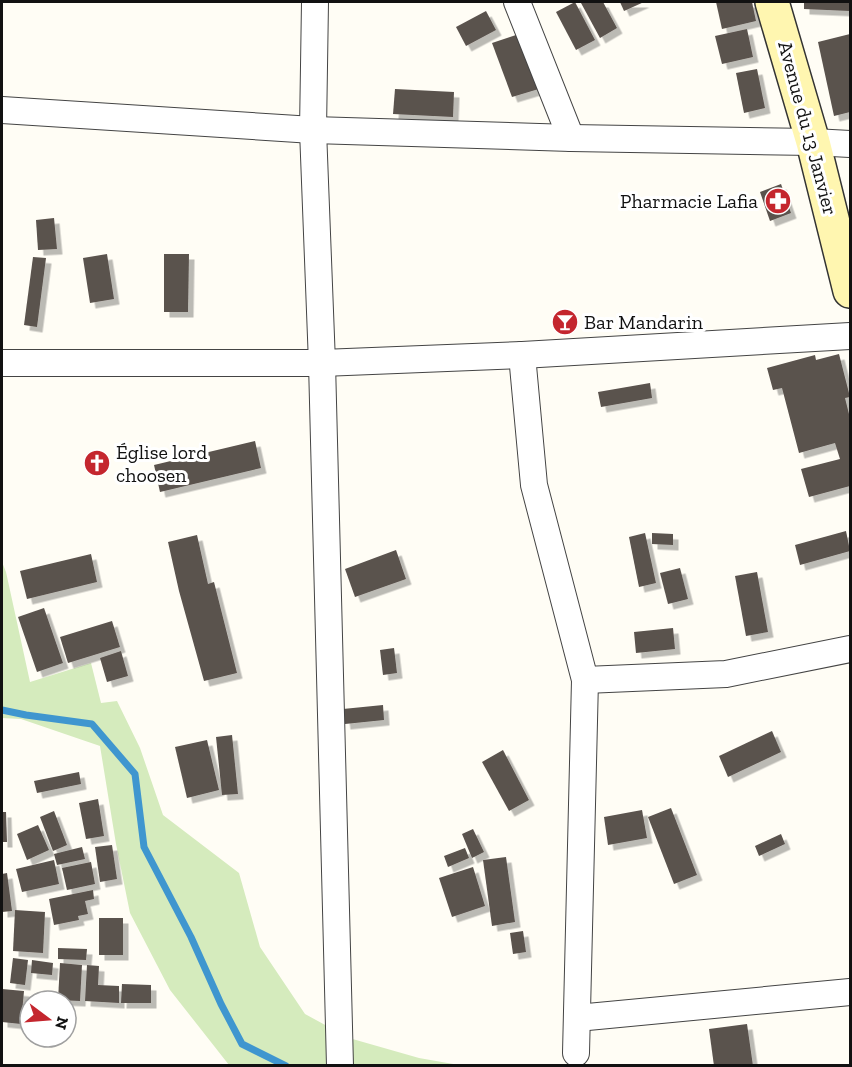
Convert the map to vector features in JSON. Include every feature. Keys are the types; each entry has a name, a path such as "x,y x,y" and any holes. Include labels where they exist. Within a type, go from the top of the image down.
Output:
{"main road":[{"name":"Avenue du 13 Janvier","path":"772,2 813,142 850,291"}],"street":[{"path":"315,2 313,130 322,363 340,1057"},
{"path":"517,2 571,138"},
{"path":"2,110 313,130 850,144"},
{"path":"2,363 322,363 522,355 850,336"},
{"path":"522,355 534,485 585,680 576,1053"},
{"path":"585,680 726,674 850,649"},
{"path":"577,1018 850,992"}],"green space":[{"path":"2,562 30,682 91,663 101,703 117,701 140,748 163,815 239,873 260,947 305,1014 349,1038 419,1058 459,1065 229,1065 170,990 130,913 100,746 21,719 2,718"}],"building":[{"path":"575,2 595,40 576,50 556,12"},
{"path":"603,2 617,28 600,38 581,3"},
{"path":"620,2 644,2 624,11"},
{"path":"716,2 752,2 756,21 722,29"},
{"path":"804,2 850,2 850,11 804,9"},
{"path":"486,11 496,30 466,46 456,27"},
{"path":"747,29 753,57 722,64 715,36"},
{"path":"522,33 542,88 512,97 492,43"},
{"path":"850,34 850,112 834,116 818,42"},
{"path":"757,69 765,108 744,113 736,73"},
{"path":"395,89 454,92 453,117 393,114"},
{"path":"781,184 791,213 770,221 760,192"},
{"path":"54,218 57,249 38,250 36,220"},
{"path":"107,254 114,299 90,303 83,258"},
{"path":"164,254 189,254 188,312 164,312"},
{"path":"33,257 46,258 37,327 24,325"},
{"path":"839,354 850,397 845,398 850,418 850,486 809,497 801,469 840,459 835,443 799,453 782,388 773,390 767,368 815,355 816,360"},
{"path":"650,383 652,398 601,407 598,392"},
{"path":"255,441 261,468 160,492 154,465"},
{"path":"846,531 850,551 800,565 795,545"},
{"path":"645,533 656,583 639,587 629,537"},
{"path":"652,533 673,534 673,545 652,544"},
{"path":"197,535 208,584 214,582 237,673 204,681 168,542"},
{"path":"396,550 406,579 355,597 345,569"},
{"path":"91,554 97,582 27,599 20,571"},
{"path":"680,568 688,599 668,604 660,573"},
{"path":"757,572 768,632 746,636 735,576"},
{"path":"44,608 63,663 37,672 18,617"},
{"path":"112,621 120,647 68,663 60,637"},
{"path":"673,628 675,649 636,653 634,632"},
{"path":"394,648 397,673 383,675 380,650"},
{"path":"121,651 128,676 107,682 100,658"},
{"path":"383,705 384,720 345,724 343,709"},
{"path":"772,731 781,752 728,777 719,756"},
{"path":"232,735 238,794 222,795 216,737"},
{"path":"207,740 219,790 187,798 175,747"},
{"path":"503,750 529,800 509,811 482,762"},
{"path":"79,772 81,784 37,793 34,781"},
{"path":"98,799 104,836 86,839 79,803"},
{"path":"671,808 697,875 674,884 648,817"},
{"path":"642,810 647,838 608,845 604,817"},
{"path":"54,811 67,845 53,851 40,817"},
{"path":"2,812 6,812 7,842 2,842"},
{"path":"38,825 49,850 27,860 17,834"},
{"path":"473,829 484,852 472,858 462,834"},
{"path":"781,834 785,844 759,856 755,846"},
{"path":"112,845 117,879 100,882 95,847"},
{"path":"82,847 85,859 57,865 54,854"},
{"path":"465,848 469,858 448,867 444,856"},
{"path":"506,857 515,922 492,926 483,860"},
{"path":"54,860 59,884 22,892 16,869"},
{"path":"91,862 95,884 67,890 62,868"},
{"path":"473,867 485,906 452,917 439,878"},
{"path":"7,873 12,911 2,912 2,874"},
{"path":"93,890 94,899 85,901 88,914 78,916 79,920 54,925 49,899"},
{"path":"15,910 45,912 43,953 13,951"},
{"path":"99,918 123,918 123,955 99,955"},
{"path":"523,931 526,952 513,954 510,933"},
{"path":"58,948 87,949 86,960 58,959"},
{"path":"13,958 28,960 25,985 10,983"},
{"path":"32,960 53,963 52,975 31,973"},
{"path":"60,963 82,965 80,1001 78,1001 78,989 59,989"},
{"path":"87,965 99,966 98,985 119,986 119,1003 85,1001"},
{"path":"122,984 151,985 151,1003 121,1003"},
{"path":"2,989 18,990 18,1024 2,1022"},
{"path":"747,1024 753,1066 714,1066 709,1029"}],"waterway":[{"path":"2,710 92,724 135,774 144,847 191,937 221,1004 242,1044 286,1066"}],"place":[{"name":"Pharmacie Lafia","path":"778,201"},
{"name":"Bar Mandarin","path":"565,322"},
{"name":"Église lord choosen","path":"97,463"}]}
